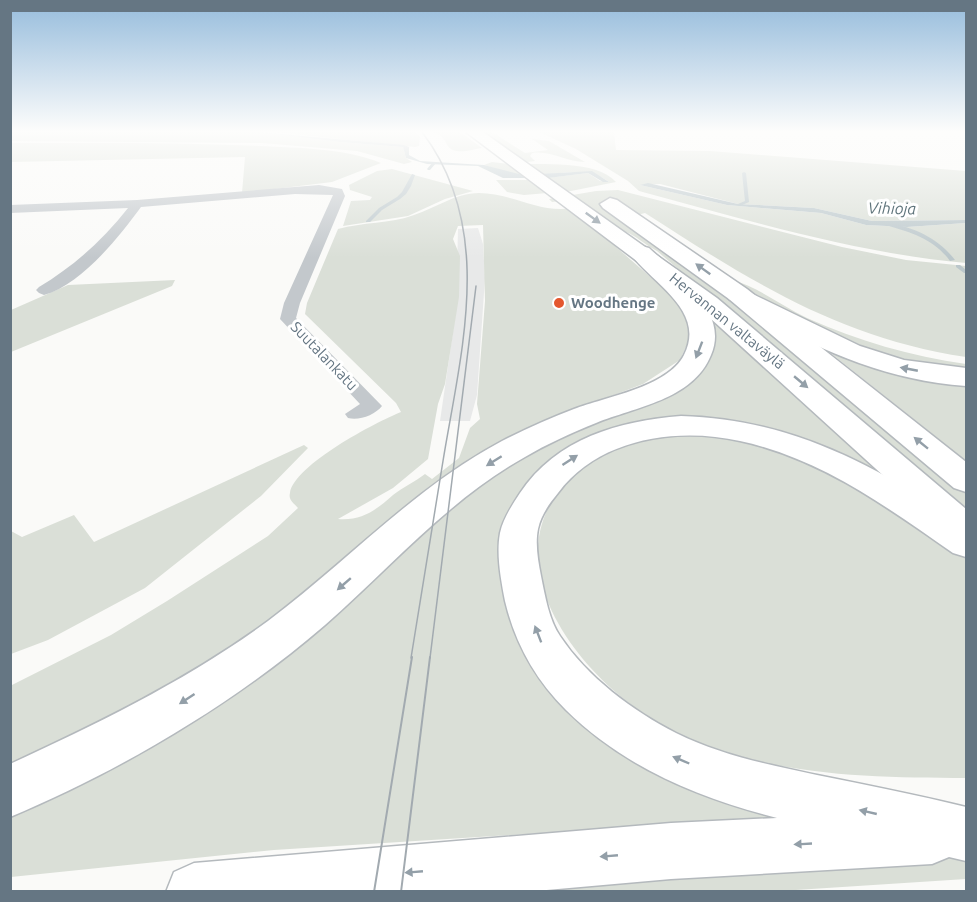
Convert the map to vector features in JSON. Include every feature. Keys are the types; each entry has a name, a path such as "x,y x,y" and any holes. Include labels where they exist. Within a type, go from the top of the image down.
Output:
{"highway":[{"name":"Hervannan valtaväylä","path":"537,174 641,244 738,294 966,480"},
{"name":"Hervannan valtaväylä","path":"597,196 641,244 966,529"},
{"path":"10,791 178,705 261,650 321,604 417,520 489,464 534,438 658,388 687,368 696,358 703,337 700,316 641,244"},
{"path":"738,294 833,346 905,368 966,377"},
{"path":"966,543 900,497 816,452 736,430 696,426 652,428 623,434 589,448 563,464 542,485 527,509 518,535 519,570 529,609 544,649 578,690 612,719 658,750 720,776 785,795 966,835"},
{"path":"194,891 671,851 966,835"}],"street":[{"name":"Suutalankatu","path":"137,204 295,190 331,190 339,196 292,303 288,319 372,406 355,414"},
{"path":"10,209 137,204"},
{"path":"44,290 88,261 117,231 137,204"}],"shaded area":[{"path":"244,174 352,174 332,182 242,193"},
{"path":"371,174 411,174 473,191 445,199 408,216 343,226 351,201 370,200 372,197 350,190 349,185"},
{"path":"495,174 579,174 548,178 503,178"},
{"path":"590,174 600,181 609,182 594,174 605,174 616,182 571,191 524,195 507,192 496,180 530,180"},
{"path":"590,174 597,174 609,182 603,182"},
{"path":"617,174 966,174 966,220 872,221 814,208 738,204 660,184 640,185 727,205 821,213 866,225 907,227 966,223 966,263 883,252 761,224 639,191"},
{"path":"648,183 738,204 814,208 872,221 966,220 966,223 907,227 866,225 821,213 727,205 640,185"},
{"path":"618,190 842,247 906,260 966,266 966,357 920,348 877,336 837,321 722,262 645,213 637,215 658,245 752,316 966,493 966,513 657,251 624,232 609,230 599,232 679,302 690,326 690,338 680,360 643,384 585,406 324,583 215,662 11,769 10,686 111,635 268,536 298,508 291,500 290,493 295,482 306,470 320,458 356,435 401,412 396,403 305,314 307,303 338,229 405,218 462,195 491,194 537,206 561,209 573,208 572,200 552,202 549,199 596,191","holes":["483,225 485,301 477,404 480,419 470,428 459,458 432,479 425,474 368,513 354,518 338,519 393,488 428,459 438,404 445,384 459,297 460,256 453,239 458,226"]},
{"path":"478,228 483,244 485,278 477,395 470,421 440,421 456,311 458,229"},
{"path":"175,280 172,286 11,352 11,310 68,285"},
{"path":"732,280 751,287 807,318 846,334 925,357 966,364 966,371 880,357 781,309"},
{"path":"711,320 900,484 819,445 777,431 734,421 690,417 647,420 605,431 563,451 549,461 520,492 512,516 511,623 779,818 274,850 11,877 11,810 459,499 523,452 704,365 715,344"},
{"path":"818,343 946,379 966,381 966,461"},
{"path":"694,433 769,444 909,513 966,558 966,778 849,775 810,771 734,755 697,742 662,725 633,706 605,682 579,654 558,623 544,590 538,556 543,522 560,489 580,469 613,448 658,437"},
{"path":"304,445 308,448 261,496 145,588 48,640 11,654 11,531 22,537 74,515 94,542"},
{"path":"966,855 966,879 765,892 426,892"}],"waterway":[{"path":"740,205 747,202 744,174"},
{"path":"368,221 380,209 404,193 413,175"},
{"name":"Vihioja","path":"891,225 933,241 952,260"},
{"path":"958,266 966,272"}],"tram line":[{"path":"411,658 464,334 467,292 466,250 459,209 447,174"},
{"path":"430,658 476,286"},
{"path":"374,892 412,657"},
{"path":"401,892 430,657"}],"place":[{"name":"Woodhenge","path":"559,303"}]}
